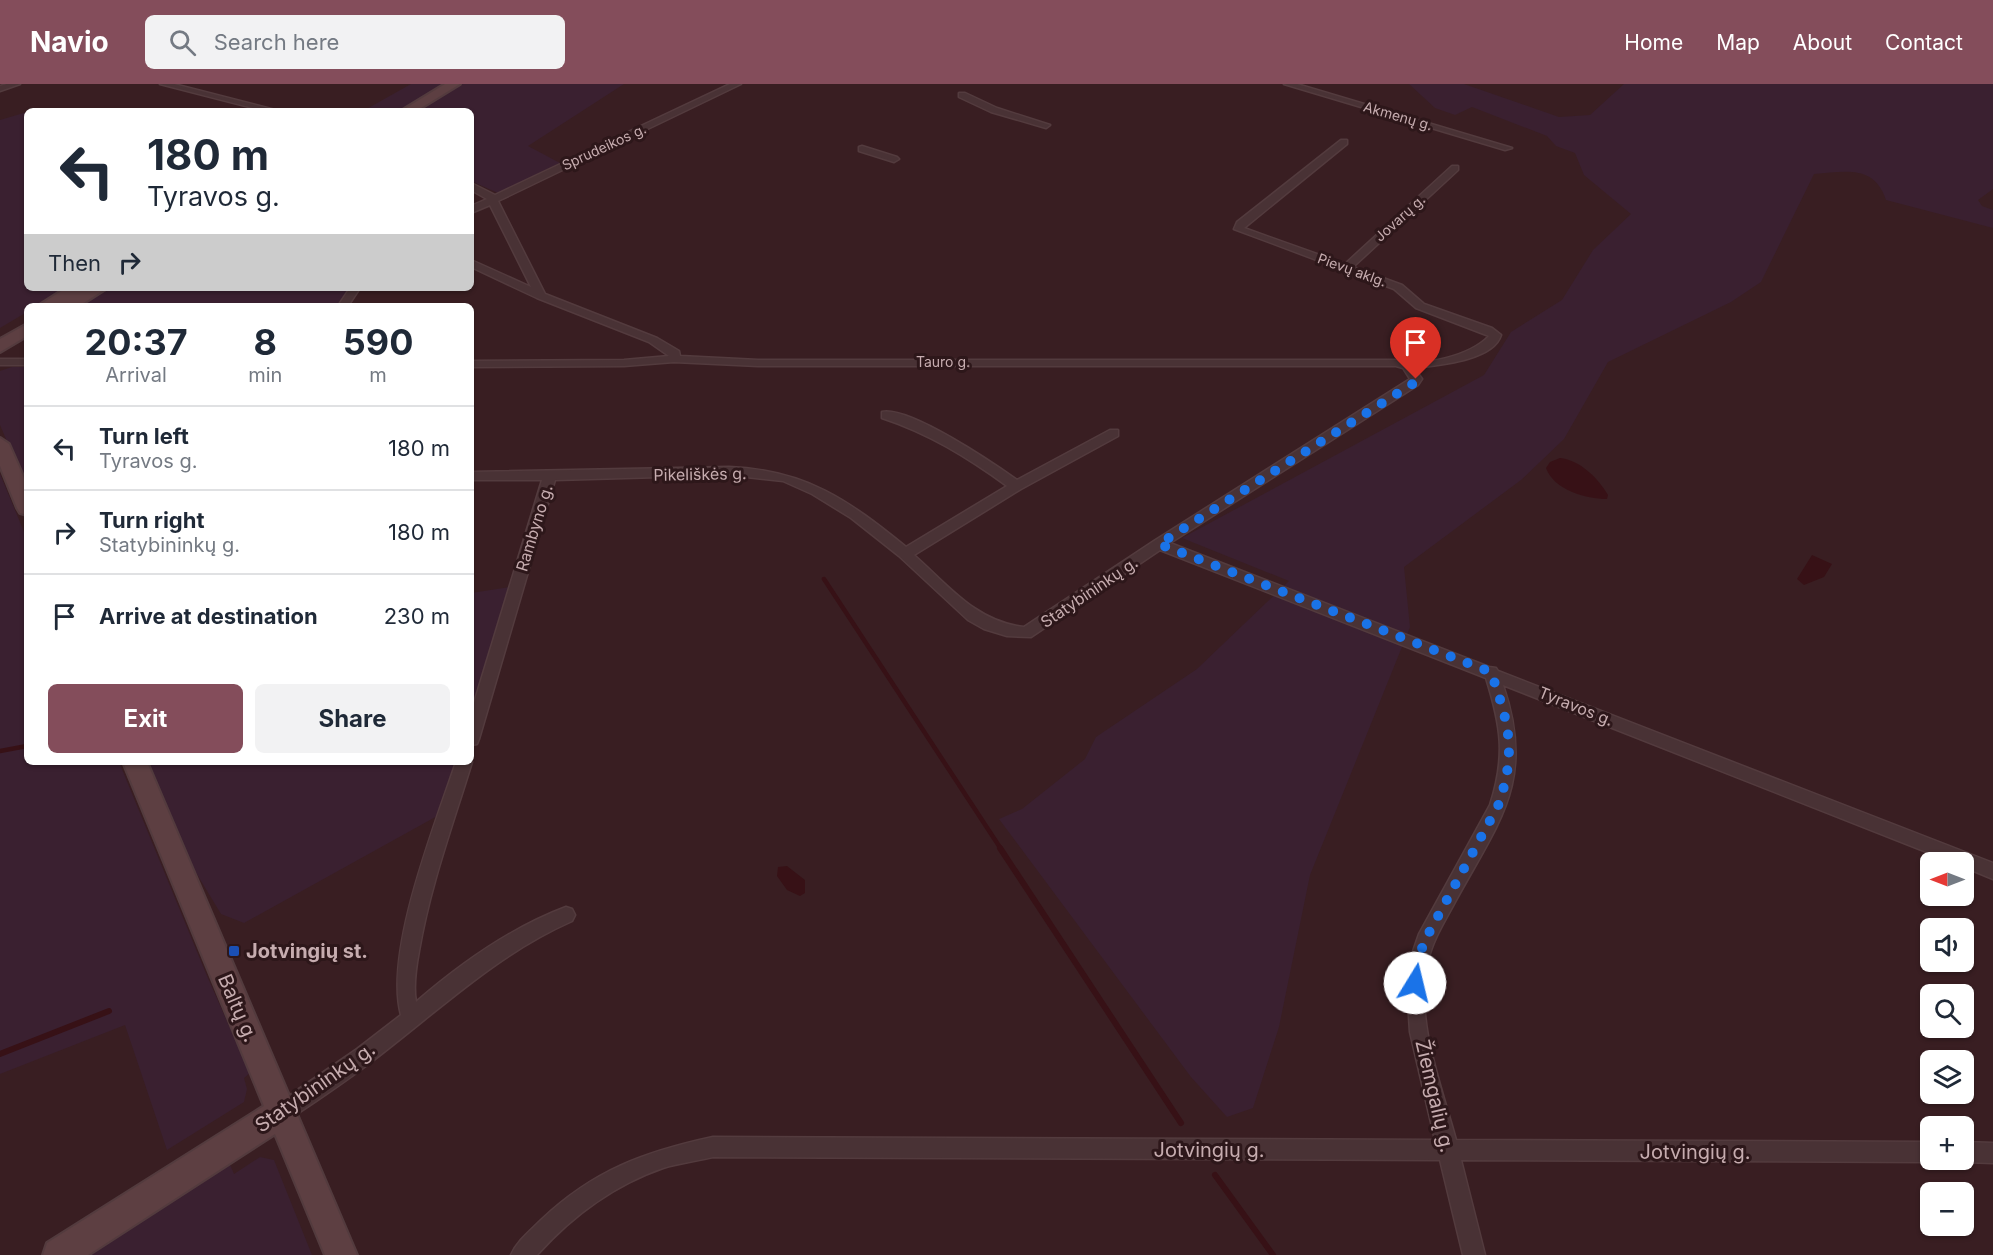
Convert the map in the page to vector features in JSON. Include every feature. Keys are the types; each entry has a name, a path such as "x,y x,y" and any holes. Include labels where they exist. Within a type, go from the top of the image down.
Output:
{"main road":[{"path":"411,108 454,84"},
{"path":"51,303 73,291"},
{"path":"72,303 94,291"},
{"path":"0,332 24,319"},
{"path":"0,347 24,331"},
{"path":"0,444 6,468 24,502"},
{"name":"Baltų g.","path":"136,765 341,1255"},
{"name":"Statybininkų g.","path":"59,1255 281,1113"}],"street":[{"path":"0,89 16,84"},
{"path":"164,84 263,108"},
{"name":"Sprudeikos g.","path":"474,209 737,84"},
{"name":"Akmenų g.","path":"1288,84 1508,148"},
{"path":"962,95 993,110 1046,125"},
{"name":"Pievų aklg.","path":"1344,142 1240,224 1239,229 1398,287 1420,306 1488,330 1495,335 1494,339 1465,358 1410,369"},
{"path":"862,148 894,159"},
{"name":"Jovarų g.","path":"1346,268 1455,168"},
{"path":"474,187 490,195 541,296"},
{"path":"474,264 541,296 660,344 675,353 674,359"},
{"name":"Tauro g.","path":"474,364 624,363 674,359 734,363 1397,363 1410,369"},
{"path":"0,362 24,362"},
{"name":"Statybininkų g.","path":"1026,633 1159,544 1414,383 1416,379 1410,369"},
{"path":"886,415 919,425 950,439 1016,486"},
{"path":"905,554 1016,486 1114,433"},
{"name":"Pikeliškės g.","path":"474,476 753,472 801,483 830,498 905,554 955,604 994,628 1010,633 1026,633"},
{"name":"Rambyno g.","path":"474,729 550,476"},
{"name":"Tyravos g.","path":"1159,544 1491,672 1993,871"},
{"name":"Žiemgalių g.","path":"1474,1255 1421,1045 1416,1003 1417,962 1425,940 1498,806 1505,786 1509,763 1508,722 1491,672"},
{"path":"411,1018 406,1011 405,996 408,960 418,908 463,765"},
{"name":"Statybininkų g.","path":"281,1113 411,1018 464,972 539,926 567,915"},
{"name":"Jotvingių g.","path":"522,1255 544,1230 586,1196 626,1172 664,1157 713,1148 1920,1152"},
{"path":"1974,1152 1993,1153"}],"shaded area":[{"path":"411,84 449,84 406,108 368,108"},
{"path":"459,84 624,84 528,146 560,163 498,193 474,182 474,108 417,108"},
{"path":"1409,84 1464,84 1559,117 1590,115 1624,84 1993,84 1993,189 1978,200 1982,206 1993,210 1993,228 1886,200 1881,188 1866,175 1847,172 1814,174 1761,282 1731,302 1608,362 1564,439 1521,480 1404,567 1410,627 1310,875 1279,1027 1253,1108 1227,1117 1191,1077 999,819 1022,809 1085,759 1096,737 1197,669 1289,581 1182,538 1484,375 1511,332 1562,300 1593,250 1631,214 1584,175 1575,153 1556,146 1547,136 1472,107 1455,115 1435,108"},
{"path":"24,113 24,291 65,291 43,303 24,303 24,314 0,328 0,120"},
{"path":"98,291 347,291 339,303 77,303"},
{"path":"12,367 24,367 24,481 0,425 0,371"},
{"path":"1560,458 1575,462 1594,476 1608,495 1607,499 1572,492 1556,482 1546,468 1550,462"},
{"path":"0,474 24,532 24,765 120,765 207,976 250,1073 244,1078 247,1089 244,1102 167,1150 125,1025 0,1074"},
{"path":"1812,555 1832,564 1824,577 1804,585 1797,579"},
{"path":"510,587 474,703 474,593"},
{"path":"148,765 455,765 439,815 244,923 221,914 192,866"},
{"path":"787,866 805,880 805,893 800,896 787,890 777,876 778,867"},
{"path":"260,1157 274,1160 312,1255 82,1255 228,1160 234,1174"}],"waterway":[{"path":"824,579 1001,849"},
{"path":"0,751 24,747"},
{"path":"1000,848 1181,1123"},
{"path":"0,1054 109,1011"},
{"path":"1215,1175 1273,1255"}],"place":[{"name":"Jotvingių st.","path":"234,951"}],"route":[{"path":"1415,983 1417,962 1425,940 1498,806 1505,786 1510,744 1508,722 1491,672 1159,544 1414,383 1416,379"}]}
